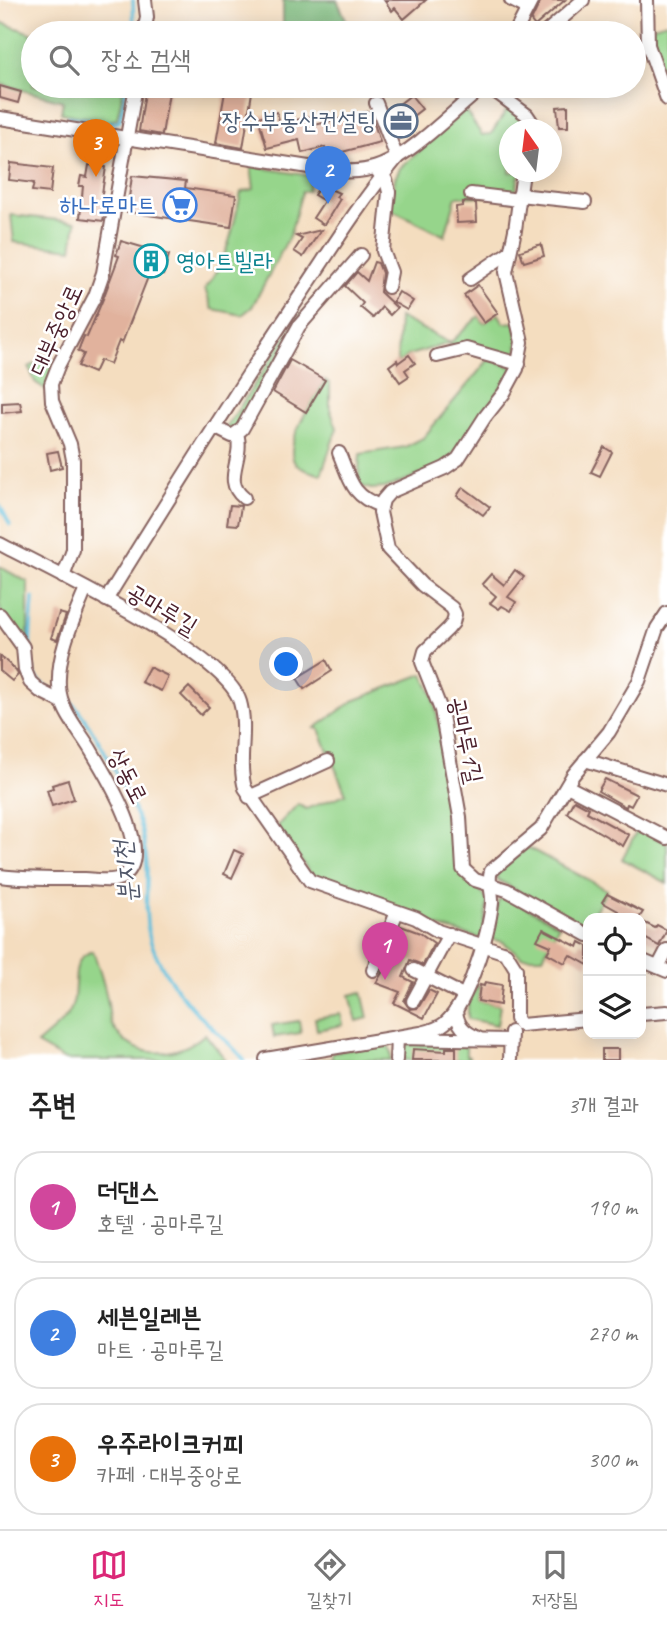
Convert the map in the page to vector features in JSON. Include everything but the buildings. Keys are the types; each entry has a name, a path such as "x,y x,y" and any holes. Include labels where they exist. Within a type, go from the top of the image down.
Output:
{"street":[{"path":"145,0 146,21"},
{"path":"511,0 529,4 521,21"},
{"path":"559,21 583,0"},
{"path":"647,0 648,45 667,99"},
{"name":"대부중앙로","path":"63,577 73,550 73,460 70,444 52,401 51,384 95,296 103,273 133,98"},
{"path":"364,170 397,158 471,98"},
{"path":"503,98 530,119"},
{"path":"376,103 397,158"},
{"path":"0,118 334,171 372,170 382,175 389,191 383,251 391,272 388,286"},
{"name":"공마루길","path":"397,158 371,189 295,303 106,600 183,645 231,686 240,702 242,773 249,797 310,881 506,953 514,963 517,1022 511,1032 510,1060"},
{"path":"364,170 372,180 371,189"},
{"path":"339,453 355,491 381,506 386,495 394,489 445,468 458,459 504,393 519,364 522,342 506,272 521,182"},
{"path":"471,194 585,202"},
{"path":"470,279 508,253"},
{"path":"214,427 226,435 237,434 309,313 361,255"},
{"path":"295,303 309,313"},
{"path":"437,356 466,349 519,364"},
{"path":"237,434 240,450 233,483 236,492 244,498"},
{"name":"공마루1길","path":"381,506 380,518 385,543 391,554 452,608 455,614 449,629 425,651 422,662 444,722 460,817 462,864 470,877 491,887"},
{"path":"0,544 106,600"},
{"path":"61,696 64,650 86,589"},
{"path":"266,1059 397,1038 435,1029 444,1024 456,1010 484,945 492,901 489,876 491,871 534,836 585,760 608,732 639,681 657,628 667,613"},
{"name":"상동로","path":"0,615 23,647 30,682 40,691 61,696 125,813 133,838 131,865 124,875 110,880 42,880 0,876"},
{"path":"585,760 667,785"},
{"path":"249,797 328,761"},
{"path":"567,786 667,838"},
{"path":"491,887 507,890 583,932"},
{"path":"373,970 397,912"},
{"path":"413,1001 420,973 449,934"},
{"path":"662,969 667,950"},
{"path":"420,973 463,995"},
{"path":"456,1010 464,1030 482,1040"},
{"path":"646,1014 667,1012"},
{"path":"517,1022 526,1026 583,1020"},
{"path":"397,1038 510,1040"},
{"path":"396,1060 397,1038"}],"green space":[{"path":"283,0 337,0 347,21 283,21"},
{"path":"0,22 21,30 21,90 0,84"},
{"path":"667,22 667,90 654,52 650,27"},
{"path":"52,98 121,98 117,119 109,121 61,113 63,101"},
{"path":"510,105 525,119 501,119"},
{"path":"465,110 482,135 491,134 499,122 499,182 518,182 515,195 456,197 445,236 390,209 395,178 400,168"},
{"path":"251,166 311,176 308,191 302,191 290,235 252,307 242,315 212,309 205,289 224,255 241,192 254,189"},
{"path":"11,215 76,222 72,249 14,242"},
{"path":"301,313 304,314 239,424 232,430 226,428"},
{"path":"498,313 504,323 515,322 518,341 516,358 452,347 450,343 479,316 484,323"},
{"path":"399,317 450,343 409,355 398,363"},
{"path":"489,359 515,368 446,465 385,488 371,489 358,485 360,454 405,447 423,438"},
{"path":"41,361 57,361 48,391 35,382 29,367"},
{"path":"325,380 330,384 330,409 337,428 321,475 300,467 292,455 301,421"},
{"path":"0,567 28,582 28,649 0,610"},
{"path":"423,674 433,695 473,883 488,900 482,937 479,938 439,927 319,878 310,873 277,826 298,804 306,809 346,794 319,729 315,728 353,701"},
{"path":"638,829 667,843 667,883 622,859"},
{"path":"527,847 607,890 594,913 583,913 583,927 498,880 496,874"},
{"path":"506,896 559,925 543,957 522,957 503,942 491,939 498,901"},
{"path":"93,951 100,970 111,1023 120,1037 142,1050 168,1052 193,1043 205,1034 226,1060 65,1060 37,1044 69,1013 73,1005 79,961"},
{"path":"478,985 478,1001 500,1005 497,1025 468,1019 468,1002"},
{"path":"362,992 368,1018 357,1021 350,995"},
{"path":"341,1014 343,1025 317,1030 315,1018"},
{"path":"299,1021 301,1033 274,1037 272,1025"},
{"path":"387,1044 391,1051 391,1060 319,1060 332,1059 332,1052"},
{"path":"403,1044 466,1044 466,1056 469,1060 403,1060"}],"waterway":[{"name":"분지천","path":"133,0 134,21"},
{"name":"분지천","path":"68,117 116,123 120,120 125,98"},
{"name":"분지천","path":"0,505 10,525"},
{"name":"분지천","path":"33,598 30,645 34,673 40,682 55,691"},
{"name":"분지천","path":"65,697 74,705 96,737 137,817 146,855 147,923 160,963 189,1004 244,1060"}],"place":[{"name":"장수부동산컨설팅","path":"401,121"},
{"name":"우주라이크커피","path":"96,177"},
{"name":"세븐일레븐","path":"328,204"},
{"name":"하나로마트","path":"180,205"},
{"name":"영아트빌라","path":"151,261"},
{"name":"더댄스","path":"385,980"}]}
